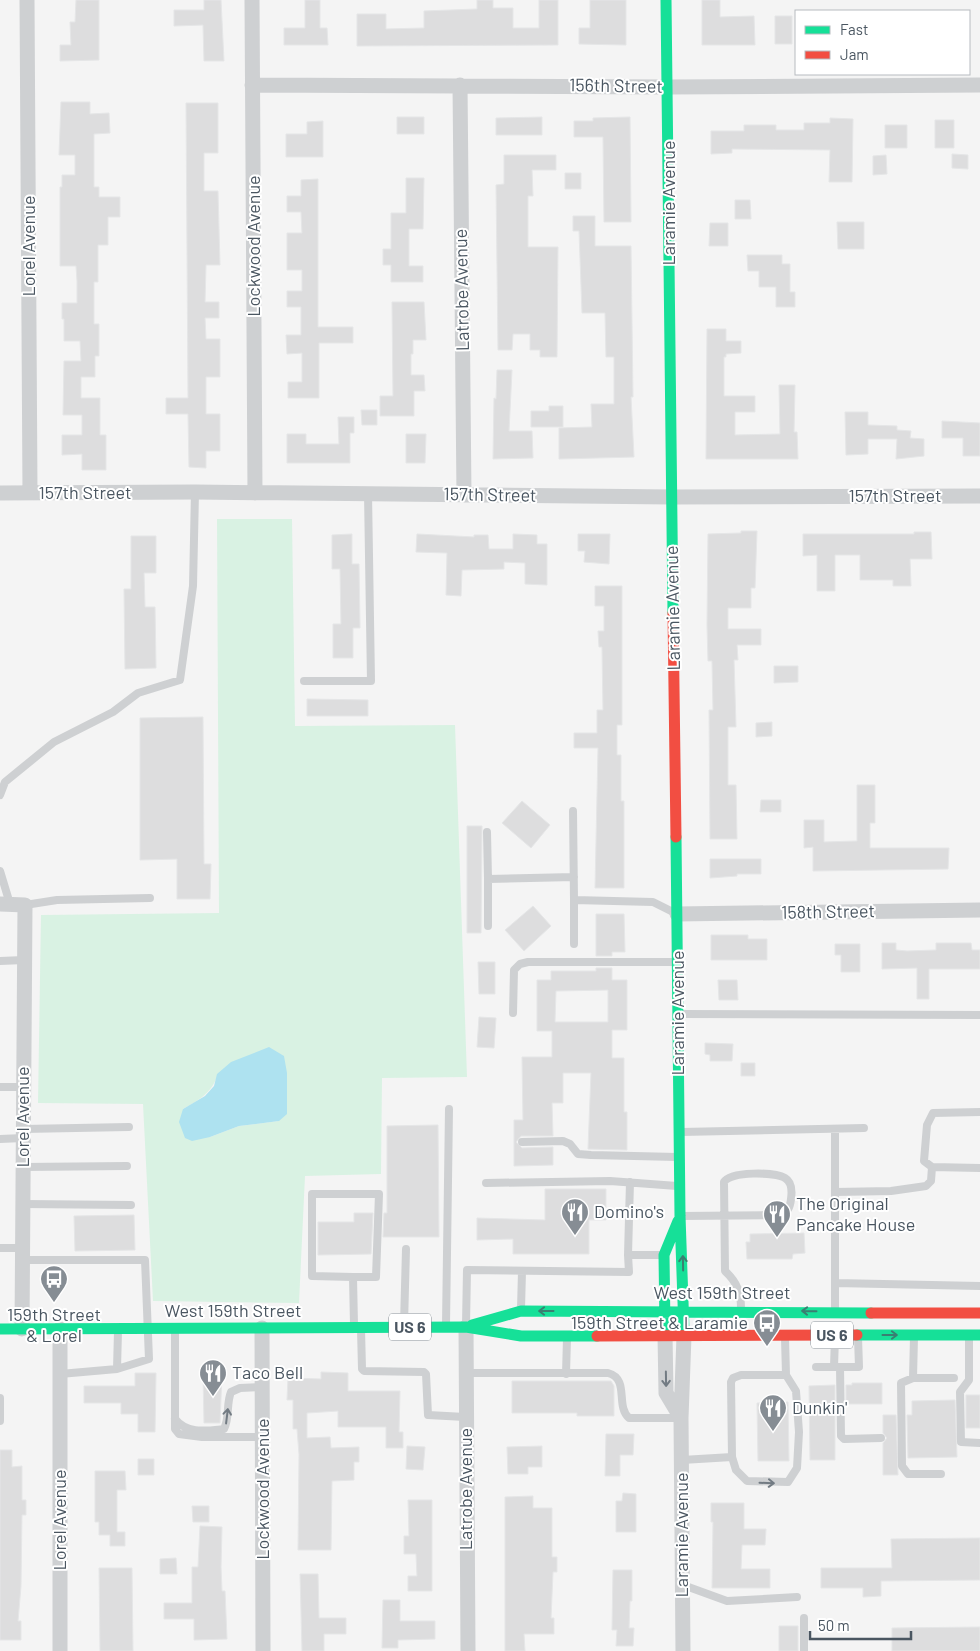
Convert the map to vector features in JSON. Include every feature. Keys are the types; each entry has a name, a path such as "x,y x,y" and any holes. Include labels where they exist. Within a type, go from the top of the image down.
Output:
{"main road":[{"name":"Laramie Avenue","path":"666,0 679,1186 684,1336"},
{"name":"Laramie Avenue","path":"665,1335 664,1254 680,1216"},
{"name":"West 159th Street","path":"0,1329 446,1327 466,1326 521,1311 741,1310 980,1313"},
{"name":"West 159th Street","path":"466,1326 522,1336 974,1335"}],"street":[{"name":"Lorel Avenue","path":"27,0 30,493"},
{"name":"Lockwood Avenue","path":"252,0 255,492"},
{"name":"156th Street","path":"252,85 668,87 980,85"},
{"name":"Latrobe Avenue","path":"460,85 464,495"},
{"name":"157th Street","path":"0,493 255,492 671,497 980,496"},
{"name":"Lorel Avenue","path":"12,904 24,960 22,1329"},
{"name":"158th Street","path":"677,914 980,910"},
{"name":"Latrobe Avenue","path":"466,1326 468,1651"},
{"name":"Lockwood Avenue","path":"262,1328 263,1651"},
{"name":"Lorel Avenue","path":"60,1329 60,1651"},
{"name":"Laramie Avenue","path":"665,1335 666,1393 681,1418"},
{"name":"Laramie Avenue","path":"683,1651 681,1418 684,1336"}],"lane":[{"path":"0,795 5,782 54,742 113,712 138,693 180,680 194,586 195,492"},
{"path":"304,681 371,681 368,493"},
{"path":"573,811 574,944"},
{"path":"487,832 488,926"},
{"path":"0,871 12,904 57,900 150,898"},
{"path":"488,879 574,877"},
{"path":"574,900 653,902 677,914"},
{"path":"0,961 24,960"},
{"path":"513,1013 514,970 520,964 528,962 677,962"},
{"path":"678,1014 980,1015"},
{"path":"0,1087 24,1087"},
{"path":"446,1327 449,1109"},
{"path":"980,1112 933,1113 927,1125 924,1161 932,1167 980,1168"},
{"path":"0,1139 23,1133 129,1127"},
{"path":"835,1128 835,1312"},
{"path":"679,1132 864,1128"},
{"path":"522,1142 563,1140 570,1144 578,1154 591,1156 679,1157"},
{"path":"23,1166 127,1166"},
{"path":"835,1192 891,1191 926,1186 931,1181 932,1167"},
{"path":"680,1216 724,1216 781,1215 788,1211 791,1206 790,1184 786,1178 774,1174 734,1175 724,1182 724,1216 725,1271 736,1284 741,1296 741,1310"},
{"path":"486,1183 630,1182 679,1186"},
{"path":"466,1326 467,1270 628,1272 630,1182"},
{"path":"312,1194 379,1194 376,1277 354,1277 312,1276 312,1194"},
{"path":"23,1204 131,1205"},
{"path":"0,1248 22,1254 144,1260 150,1359 117,1369 60,1374"},
{"path":"404,1327 406,1249"},
{"path":"628,1255 664,1254"},
{"path":"521,1311 522,1271"},
{"path":"354,1277 357,1327 362,1368 364,1371 424,1372 426,1374 428,1415 466,1417"},
{"path":"835,1283 980,1286"},
{"path":"175,1328 175,1429 179,1434 187,1436 263,1437"},
{"path":"117,1369 118,1329"},
{"path":"913,1378 914,1334"},
{"path":"785,1335 786,1375 796,1391 799,1432 797,1468 788,1482 747,1481 736,1470 732,1457 731,1386 734,1378 741,1375 786,1375"},
{"path":"835,1335 841,1436 844,1439 881,1438"},
{"path":"816,1367 859,1367 858,1335"},
{"path":"974,1335 969,1380 960,1392 961,1442 980,1443"},
{"path":"566,1336 566,1374"},
{"path":"466,1373 608,1373 615,1375 620,1381 625,1414 629,1418 681,1418"},
{"path":"941,1474 908,1474 902,1466 900,1383 913,1378 954,1378"},
{"path":"175,1418 182,1427 191,1430 224,1429 228,1399 231,1392 240,1388 262,1387"},
{"path":"0,1398 0,1421"},
{"path":"682,1460 732,1457"},
{"path":"682,1585 727,1601 797,1597"},
{"path":"804,1618 804,1651"}],"green space":[{"path":"217,519 292,519 295,726 455,725 467,1077 382,1078 381,1174 305,1176 299,1303 153,1301 143,1104 38,1103 41,915 219,913","holes":["218,1074 279,1121 239,1126 210,1137 183,1109 209,1091"]}],"water":[{"path":"269,1047 284,1056 287,1073 287,1114 279,1121 239,1126 210,1137 192,1141 185,1138 179,1122 183,1109 205,1096 214,1086 217,1074 231,1062"}],"building":[{"path":"76,0 99,0 99,60 60,61 60,45 71,45 70,22 75,22"},
{"path":"204,0 221,0 224,61 204,61 203,25 174,26 174,10 204,10"},
{"path":"305,0 320,0 320,28 327,28 328,45 284,45 284,28 305,28"},
{"path":"477,0 493,0 493,8 513,8 513,28 539,28 539,0 558,0 558,45 357,46 357,14 386,14 386,29 424,28 424,11 477,9"},
{"path":"590,0 626,0 626,45 579,44 579,28 590,28"},
{"path":"702,0 720,0 720,17 754,16 755,45 702,45"},
{"path":"775,16 792,16 792,44 775,44"},
{"path":"61,102 90,102 90,114 109,113 110,133 94,134 94,187 99,187 99,197 120,197 120,217 108,217 108,245 98,245 98,282 94,282 94,324 99,324 99,356 95,356 95,377 81,377 81,398 100,398 100,435 106,435 106,470 82,470 82,454 62,455 62,435 82,435 82,415 63,415 64,361 81,361 80,341 64,341 64,319 62,319 62,303 77,303 77,281 76,266 60,266 60,187 62,187 62,175 75,175 75,155 59,155"},
{"path":"186,103 218,103 218,153 204,153 204,191 218,191 220,265 206,265 205,302 219,302 219,318 205,318 206,339 220,339 220,377 206,377 206,414 220,414 220,451 206,451 206,468 189,467 188,414 166,414 166,398 188,398"},
{"path":"397,117 424,117 424,134 397,134"},
{"path":"542,117 542,135 496,135 496,118"},
{"path":"630,117 631,222 604,222 603,137 574,137 574,121 593,121 593,118"},
{"path":"830,118 853,119 852,182 829,182 830,150 732,149 732,153 711,154 711,131 744,131 744,125 776,125 776,130 804,130 804,123 830,123"},
{"path":"935,120 954,120 954,148 935,148"},
{"path":"323,121 323,157 286,157 286,134 307,134 307,122"},
{"path":"885,125 907,125 907,148 885,148"},
{"path":"952,154 968,155 968,169 952,168"},
{"path":"504,155 556,155 556,170 532,170 533,196 528,196 528,247 558,247 557,357 540,357 540,350 530,350 530,334 513,334 512,350 498,350 496,185 504,184"},
{"path":"886,155 887,174 873,175 873,156"},
{"path":"565,173 581,173 581,189 565,189"},
{"path":"406,178 424,178 423,229 409,229 409,266 423,266 423,282 391,282 391,265 383,265 383,249 391,249 391,213 406,213"},
{"path":"318,179 318,327 353,327 353,343 319,343 319,398 288,398 288,382 302,382 302,353 287,354 286,335 301,335 301,307 287,307 287,291 302,291 302,270 287,270 287,233 302,233 301,212 287,212 287,196 301,196 301,180"},
{"path":"735,200 750,200 751,219 735,219"},
{"path":"573,216 595,216 595,246 631,246 633,397 631,397 634,457 559,459 559,428 592,427 591,404 614,404 614,357 606,357 605,313 582,313 579,231 573,231"},
{"path":"837,222 864,222 864,249 838,249"},
{"path":"710,223 728,223 728,246 709,246"},
{"path":"747,255 782,255 782,264 790,264 790,292 795,292 795,307 776,307 776,287 759,287 759,271 748,271"},
{"path":"392,302 424,302 426,340 413,340 411,375 424,375 425,391 414,391 414,416 380,416 380,396 393,396"},
{"path":"707,329 726,329 726,341 741,341 741,353 726,354 726,357 724,357 724,396 755,396 755,412 735,412 735,435 780,434 779,385 795,385 794,432 797,432 798,459 706,459"},
{"path":"497,370 512,370 509,431 532,431 533,458 493,459 494,398 496,399"},
{"path":"549,406 563,406 563,427 531,427 531,411 549,411"},
{"path":"361,410 377,410 377,425 362,425"},
{"path":"845,412 868,412 868,425 897,426 897,430 911,431 910,438 924,439 924,456 896,459 897,439 868,439 868,454 846,455"},
{"path":"338,417 354,417 354,433 350,433 350,463 287,463 287,434 306,434 306,444 339,444"},
{"path":"942,421 980,423 980,456 963,456 963,438 942,438"},
{"path":"406,434 426,434 425,463 406,463"},
{"path":"741,531 757,531 755,588 751,588 751,608 728,608 728,629 761,629 761,645 737,645 738,660 734,660 736,727 728,727 728,785 736,785 737,839 710,839 709,710 713,710 712,661 708,661 708,534 741,533"},
{"path":"914,532 931,532 932,559 910,559 911,586 893,586 893,580 860,580 860,555 835,555 835,591 817,591 817,555 803,556 803,534 914,534"},
{"path":"352,534 352,564 359,564 360,628 353,628 353,658 333,658 333,624 341,624 340,569 332,569 332,535"},
{"path":"417,534 474,537 474,535 488,535 489,549 513,549 513,534 537,535 537,544 547,544 547,585 525,584 525,563 504,562 504,569 462,570 461,596 446,595 447,553 416,552"},
{"path":"578,534 610,534 609,564 584,562 585,551 578,551"},
{"path":"131,536 156,536 156,573 144,573 145,607 155,607 156,668 125,669 124,589 131,589"},
{"path":"595,586 622,586 622,725 617,725 617,755 621,755 621,801 624,801 624,888 595,888 598,748 574,748 574,733 597,733 597,710 603,710 602,647 599,647 598,631 604,631 604,606 595,606"},
{"path":"774,666 798,666 798,682 774,683"},
{"path":"307,699 368,700 368,716 307,716"},
{"path":"203,717 204,864 211,864 210,899 177,899 177,859 140,860 140,718"},
{"path":"772,722 772,736 756,737 756,723"},
{"path":"857,785 875,785 875,823 870,823 870,848 949,848 948,869 813,871 813,847 804,848 804,820 824,820 824,842 857,841"},
{"path":"761,800 781,800 781,812 760,812"},
{"path":"522,801 550,825 531,848 502,823"},
{"path":"467,826 482,826 481,933 467,933"},
{"path":"710,859 761,859 761,874 737,874 737,876 710,878"},
{"path":"533,906 551,926 524,951 505,930"},
{"path":"596,914 624,914 625,952 612,952 612,956 596,956"},
{"path":"711,935 748,935 748,939 767,939 767,960 711,960"},
{"path":"882,943 896,943 896,950 907,951 936,950 936,943 971,943 972,950 980,950 980,969 929,969 929,999 917,999 917,968 882,969"},
{"path":"835,944 860,944 860,972 841,972 841,955 835,955"},
{"path":"478,962 495,962 495,994 479,994"},
{"path":"596,968 612,968 612,980 627,980 627,1030 612,1030 612,1058 624,1058 624,1112 627,1112 627,1150 588,1149 591,1073 563,1073 563,1103 552,1103 553,1136 521,1136 516,1142 522,1148 553,1147 553,1165 514,1166 514,1120 523,1120 522,1057 552,1057 552,1031 537,1031 537,980 551,980 551,971 596,971","holes":["608,990 608,1022 555,1022 556,991"]},
{"path":"718,980 737,980 738,1000 719,1000"},
{"path":"479,1017 496,1018 494,1048 477,1047"},
{"path":"705,1043 733,1044 732,1061 710,1061 710,1055 705,1054"},
{"path":"741,1063 755,1063 755,1076 741,1076"},
{"path":"438,1125 439,1237 383,1237 384,1213 387,1213 387,1126"},
{"path":"545,1189 606,1189 606,1220 589,1220 589,1254 513,1254 513,1239 477,1240 477,1218 545,1220"},
{"path":"354,1213 373,1213 371,1254 318,1255 318,1222 354,1222"},
{"path":"134,1215 135,1250 75,1251 74,1216"},
{"name":"The Original Pancake House","path":"804,1233 805,1253 793,1254 792,1259 747,1259 746,1242 750,1242 750,1234"},
{"path":"321,1372 348,1373 348,1391 400,1391 399,1432 403,1432 403,1448 386,1448 386,1427 338,1427 338,1411 307,1413 307,1438 330,1437 331,1448 359,1447 359,1462 354,1462 354,1480 332,1481 331,1550 298,1550 299,1454 297,1429 293,1429 293,1400 287,1400 288,1378 321,1379"},
{"path":"135,1373 156,1373 155,1432 138,1432 138,1414 121,1414 121,1403 84,1403 84,1386 135,1386"},
{"name":"Taco Bell","path":"203,1373 222,1373 220,1423 204,1423"},
{"path":"512,1381 611,1381 614,1386 614,1416 577,1416 577,1413 512,1413"},
{"path":"852,1383 882,1383 882,1404 846,1404 846,1385 852,1385"},
{"path":"835,1385 835,1460 810,1460 809,1386"},
{"path":"966,1395 980,1395 980,1428 966,1428"},
{"path":"955,1400 957,1457 908,1458 907,1415 912,1415 912,1401"},
{"name":"Dunkin'","path":"788,1402 789,1461 758,1461 757,1403"},
{"path":"883,1415 896,1415 898,1475 883,1475 883,1443 887,1438 883,1433"},
{"path":"606,1434 634,1434 633,1455 620,1455 620,1476 605,1476"},
{"path":"407,1446 425,1447 423,1470 406,1469"},
{"path":"542,1446 542,1467 528,1467 528,1474 508,1474 507,1447"},
{"path":"0,1450 12,1450 12,1467 22,1466 22,1500 26,1500 26,1515 22,1515 21,1586 18,1621 21,1621 21,1640 0,1640"},
{"path":"138,1459 154,1459 154,1475 138,1475"},
{"path":"95,1471 125,1471 126,1490 117,1490 117,1532 125,1532 125,1546 110,1546 110,1535 99,1535 99,1522 95,1522"},
{"path":"623,1493 636,1494 636,1532 616,1532 616,1501 622,1501"},
{"path":"533,1496 533,1508 552,1508 552,1557 557,1557 557,1572 553,1572 551,1618 554,1618 554,1634 524,1634 525,1651 505,1651 505,1497"},
{"path":"408,1500 432,1500 432,1591 408,1591 408,1576 417,1576 416,1554 404,1554 404,1536 409,1536"},
{"path":"711,1503 744,1503 744,1529 766,1529 765,1545 742,1545 741,1569 770,1569 770,1588 712,1588 713,1522 711,1522"},
{"path":"192,1506 209,1506 209,1522 193,1522"},
{"path":"200,1526 222,1527 222,1591 225,1591 227,1639 194,1640 194,1619 164,1619 164,1603 192,1603 192,1567 198,1567"},
{"path":"980,1538 980,1580 881,1581 881,1596 863,1597 863,1588 821,1588 821,1568 892,1568 891,1539"},
{"path":"176,1558 177,1574 160,1574 160,1559"},
{"path":"99,1568 132,1568 133,1651 100,1651"},
{"path":"613,1570 632,1570 632,1601 630,1601 629,1628 634,1628 633,1646 616,1646 617,1630 612,1630"},
{"path":"300,1574 318,1574 319,1618 346,1618 346,1634 324,1634 324,1651 302,1651"},
{"path":"383,1600 400,1600 400,1621 435,1621 435,1639 398,1640 398,1648 382,1648"},
{"path":"779,1626 798,1626 798,1651 779,1651"},
{"path":"980,1627 980,1651 892,1651 892,1628"}],"traffic: fast":[{"path":"666,0 673,613"},
{"path":"676,837 680,1216 684,1330"},
{"path":"665,1328 664,1255 678,1221"},
{"path":"472,1325 521,1311 871,1313"},
{"path":"0,1329 466,1327 521,1336 597,1336"},
{"path":"857,1335 980,1335"}],"traffic: jam":[{"path":"673,613 676,837"},
{"path":"871,1313 980,1313"},
{"path":"597,1336 857,1335"}],"place":[{"name":"Domino's","path":"575,1236"},
{"name":"The Original Pancake House","path":"777,1238"},
{"name":"159th Street & Lorel","path":"54,1303"},
{"name":"159th Street & Laramie","path":"767,1347"},
{"name":"Taco Bell","path":"213,1397"},
{"name":"Dunkin'","path":"773,1432"}]}
